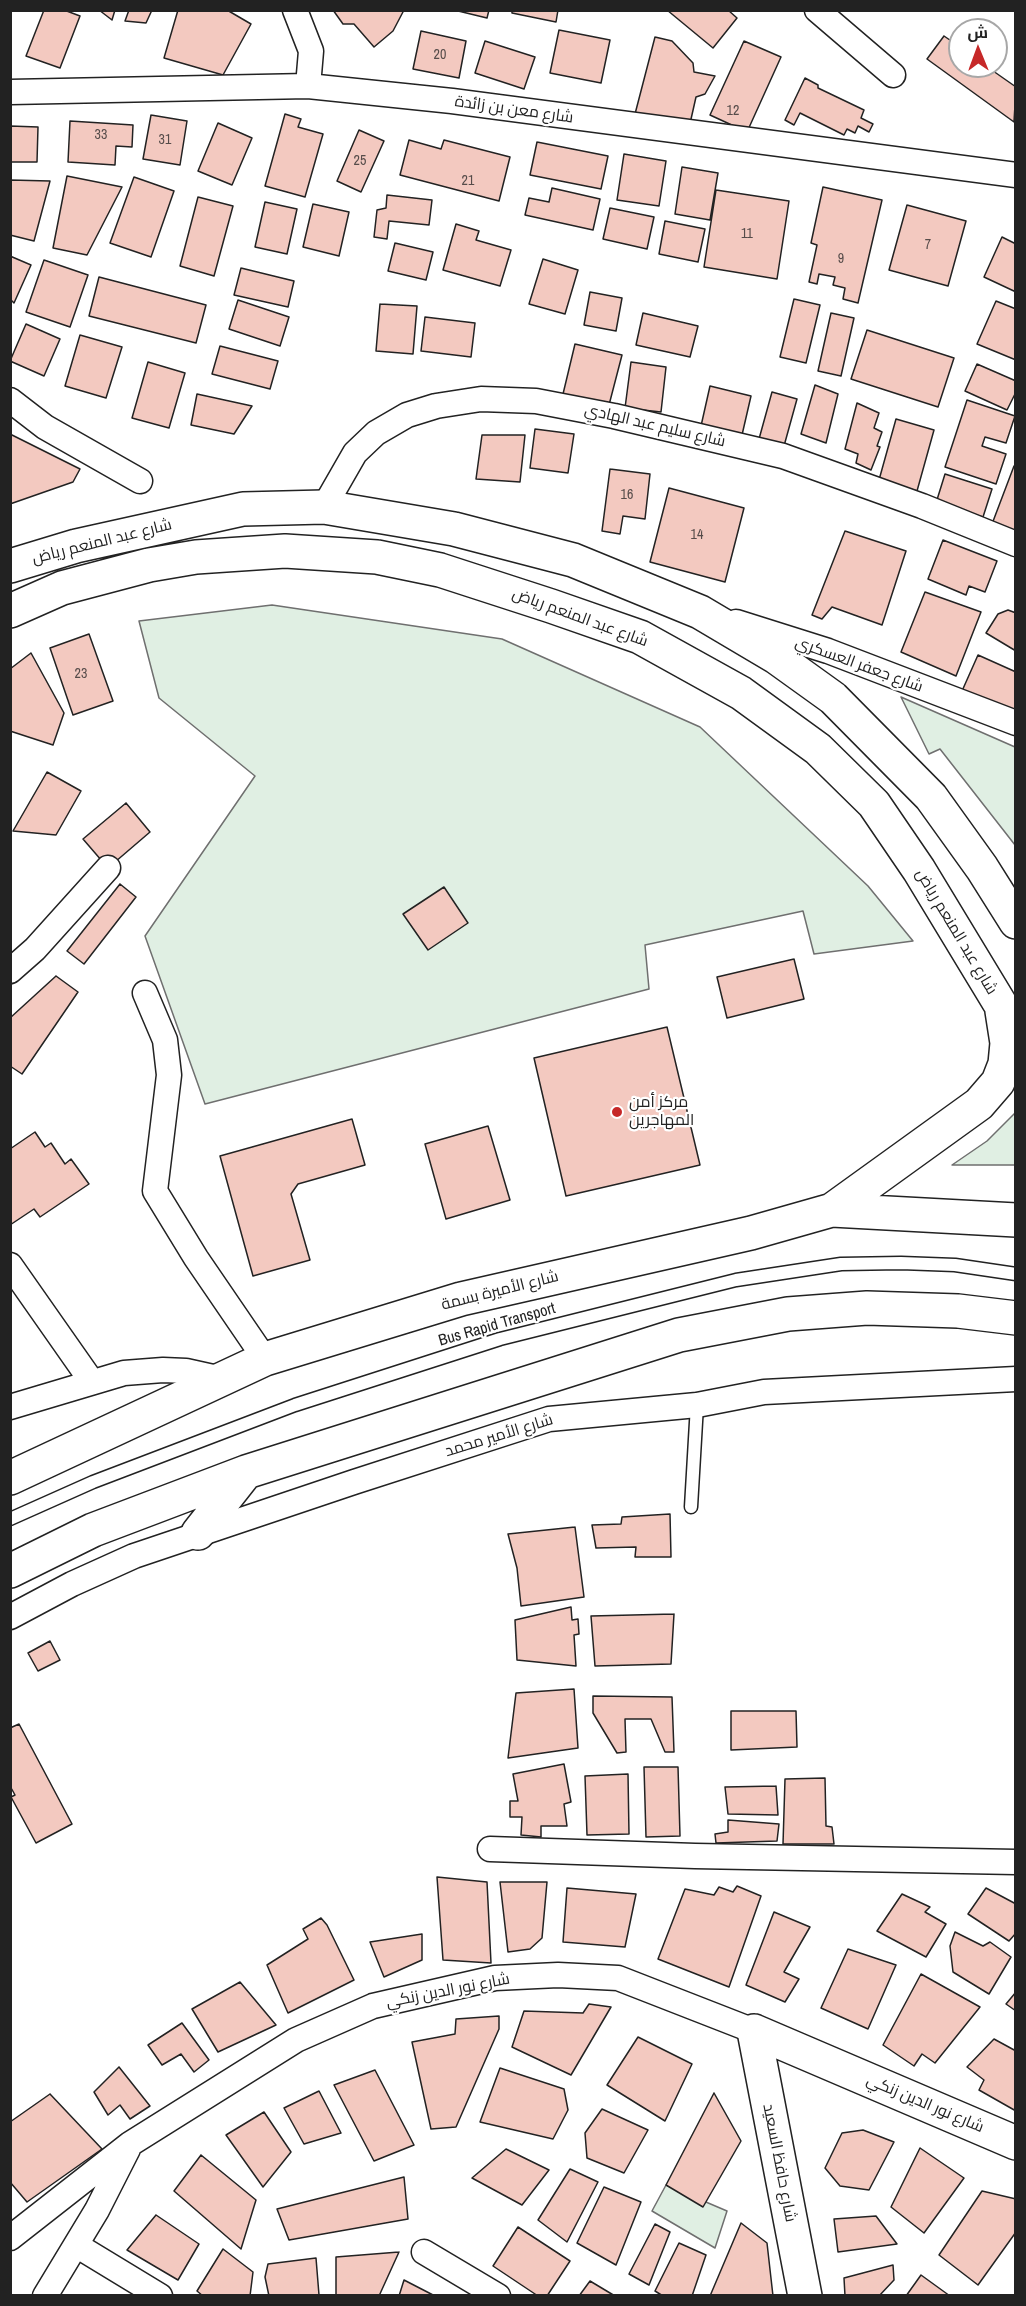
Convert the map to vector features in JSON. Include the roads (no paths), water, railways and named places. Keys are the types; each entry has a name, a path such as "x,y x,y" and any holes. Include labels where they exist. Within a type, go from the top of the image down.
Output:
{"main road":[{"name":"شارع عبد المنعم رياض","path":"10,566 76,546 243,509 324,507 454,528 573,560 700,612 776,657 833,698 931,797 982,868 1016,922"},
{"name":"شارع عبد المنعم رياض","path":"10,611 62,588 149,565 196,557 285,551 377,557 440,570 640,638 741,693 818,749 874,804 919,870 1002,1007 1016,1036"},
{"path":"832,1210 943,1132 979,1104 998,1082 1005,1064 1007,1043 1002,1007"},
{"name":"شارع الأميرة بسمة","path":"10,1478 265,1359 461,1299 751,1233 832,1210 1016,1221"},
{"path":"10,1571 93,1530 246,1472 679,1335 788,1314 867,1308 958,1311 1016,1318"},
{"path":"198,1533 246,1472"},
{"name":"شارع نور الدين زنكي","path":"754,2031 1016,2143"},
{"name":"شارع حافظ السعيد","path":"754,2031 805,2295"}],"street":[{"path":"295,10 311,51 308,86"},
{"path":"817,10 893,75"},
{"name":"شارع معن بن زائدة","path":"10,92 308,86 452,101 1016,175"},
{"name":"شارع سليم عبد الهادي","path":"324,507 355,453 376,433 407,415 435,406 481,399 536,401 614,416 783,456 922,506 1016,544"},
{"path":"10,400 45,427 140,481"},
{"name":"شارع جعفر العسكري","path":"700,612 828,651 1016,723"},
{"path":"10,971 35,949 108,868"},
{"path":"145,993 165,1040 169,1075 155,1191 196,1258 265,1359"},
{"path":"10,1265 92,1382"},
{"path":"10,1407 123,1373 186,1371 222,1379"},
{"name":"شارع الأمير محمد","path":"10,1617 72,1584 134,1556 549,1419 697,1405 764,1392 1016,1378"},
{"path":"490,1849 695,1856 1016,1862"},
{"name":"شارع نور الدين زنكي","path":"10,2238 130,2144 296,2040 373,2006 495,1978 558,1975 618,1978 754,2031"},
{"path":"45,2295 97,2210 130,2144"},
{"path":"76,2246 160,2295"},
{"path":"424,2252 498,2295"}],"lane":[{"name":"Bus Rapid Transport","path":"10,1519 93,1482 295,1405 500,1339 736,1280 841,1264 955,1265 1016,1274"},
{"path":"691,1507 697,1405"}],"place":[{"name":"مركز أمن المهاجرين","path":"617,1112"}]}
